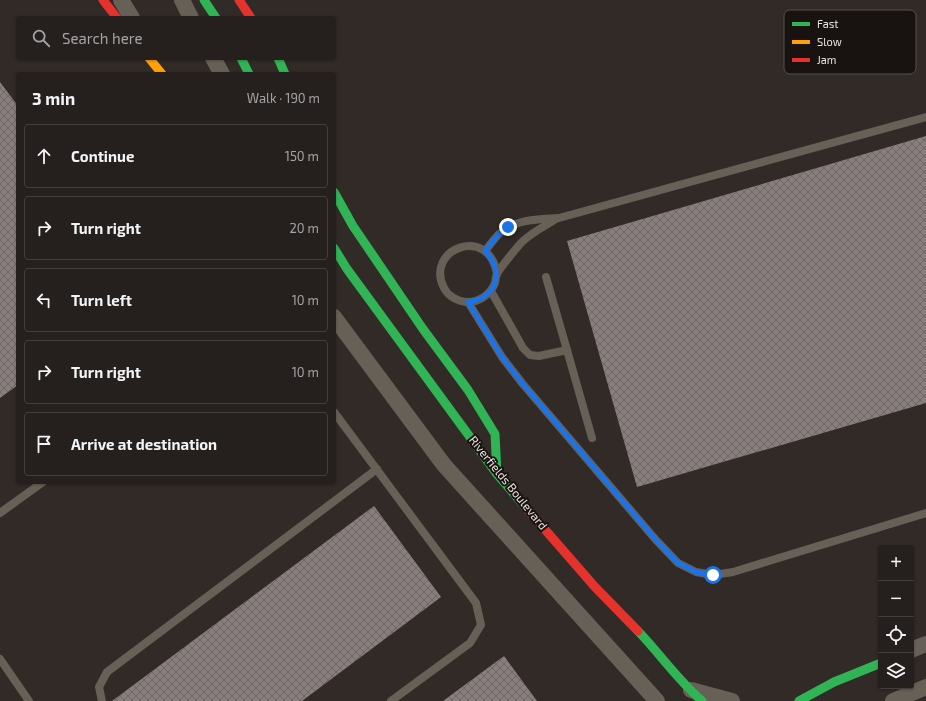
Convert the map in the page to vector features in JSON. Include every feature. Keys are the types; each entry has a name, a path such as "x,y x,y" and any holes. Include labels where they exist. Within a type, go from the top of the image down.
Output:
{"street":[{"path":"103,0 116,16"},
{"path":"121,0 131,16"},
{"path":"182,0 191,16"},
{"path":"204,0 215,16"},
{"path":"239,0 250,16"},
{"path":"151,60 160,72"},
{"path":"157,60 165,72"},
{"path":"214,60 221,72"},
{"path":"242,60 248,72"},
{"path":"279,60 284,72"},
{"path":"336,196 353,226 422,329 468,390 495,434 497,474"},
{"name":"Riverfields Boulevard","path":"336,251 347,269 497,474 595,587 654,648 688,689 702,701"},
{"path":"336,320 444,465 656,701"},
{"path":"914,649 926,644"},
{"path":"799,701 834,682 878,663"},
{"path":"893,701 926,687"},
{"path":"688,689 732,701"}],"lane":[{"path":"485,251 498,235 508,227 530,220 559,218 926,117"},
{"path":"497,274 493,261 485,251 473,246 460,247 452,251 446,257 440,274 441,282 445,290 455,299 468,302 477,301 485,297 491,291 497,274 524,241 559,218"},
{"path":"546,277 592,438"},
{"path":"491,291 523,348 530,355 539,356 568,350"},
{"path":"468,302 502,357 527,389 660,544 678,563 696,572 713,575 733,572 926,513"},
{"path":"336,415 476,603 481,625 470,643 391,701"},
{"path":"102,701 99,687 107,672 377,469"},
{"path":"0,513 40,484"},
{"path":"0,659 29,701"}],"building":[{"path":"0,82 16,103 16,386 0,398"},
{"path":"926,136 926,403 637,487 567,241"},
{"path":"374,506 441,597 302,701 112,701"},
{"path":"504,656 537,701 443,701"}],"traffic: fast":[{"path":"204,0 215,16"},
{"path":"242,60 248,72"},
{"path":"279,60 284,72"},
{"path":"336,196 353,226 423,329 468,390 495,434 497,474"},
{"path":"336,251 347,269 497,474 528,510"},
{"path":"638,631 702,701"},
{"path":"799,701 834,682 878,664"}],"traffic: slow":[{"path":"151,60 160,72"}],"traffic: jam":[{"path":"103,0 115,16"},
{"path":"239,0 250,16"},
{"path":"528,510 595,587 638,631"}],"route":[{"path":"508,227 498,235 485,251 491,257 497,274 491,291 485,297 477,301 468,302 502,357 522,383 656,540 678,563 696,572 713,575"}]}
